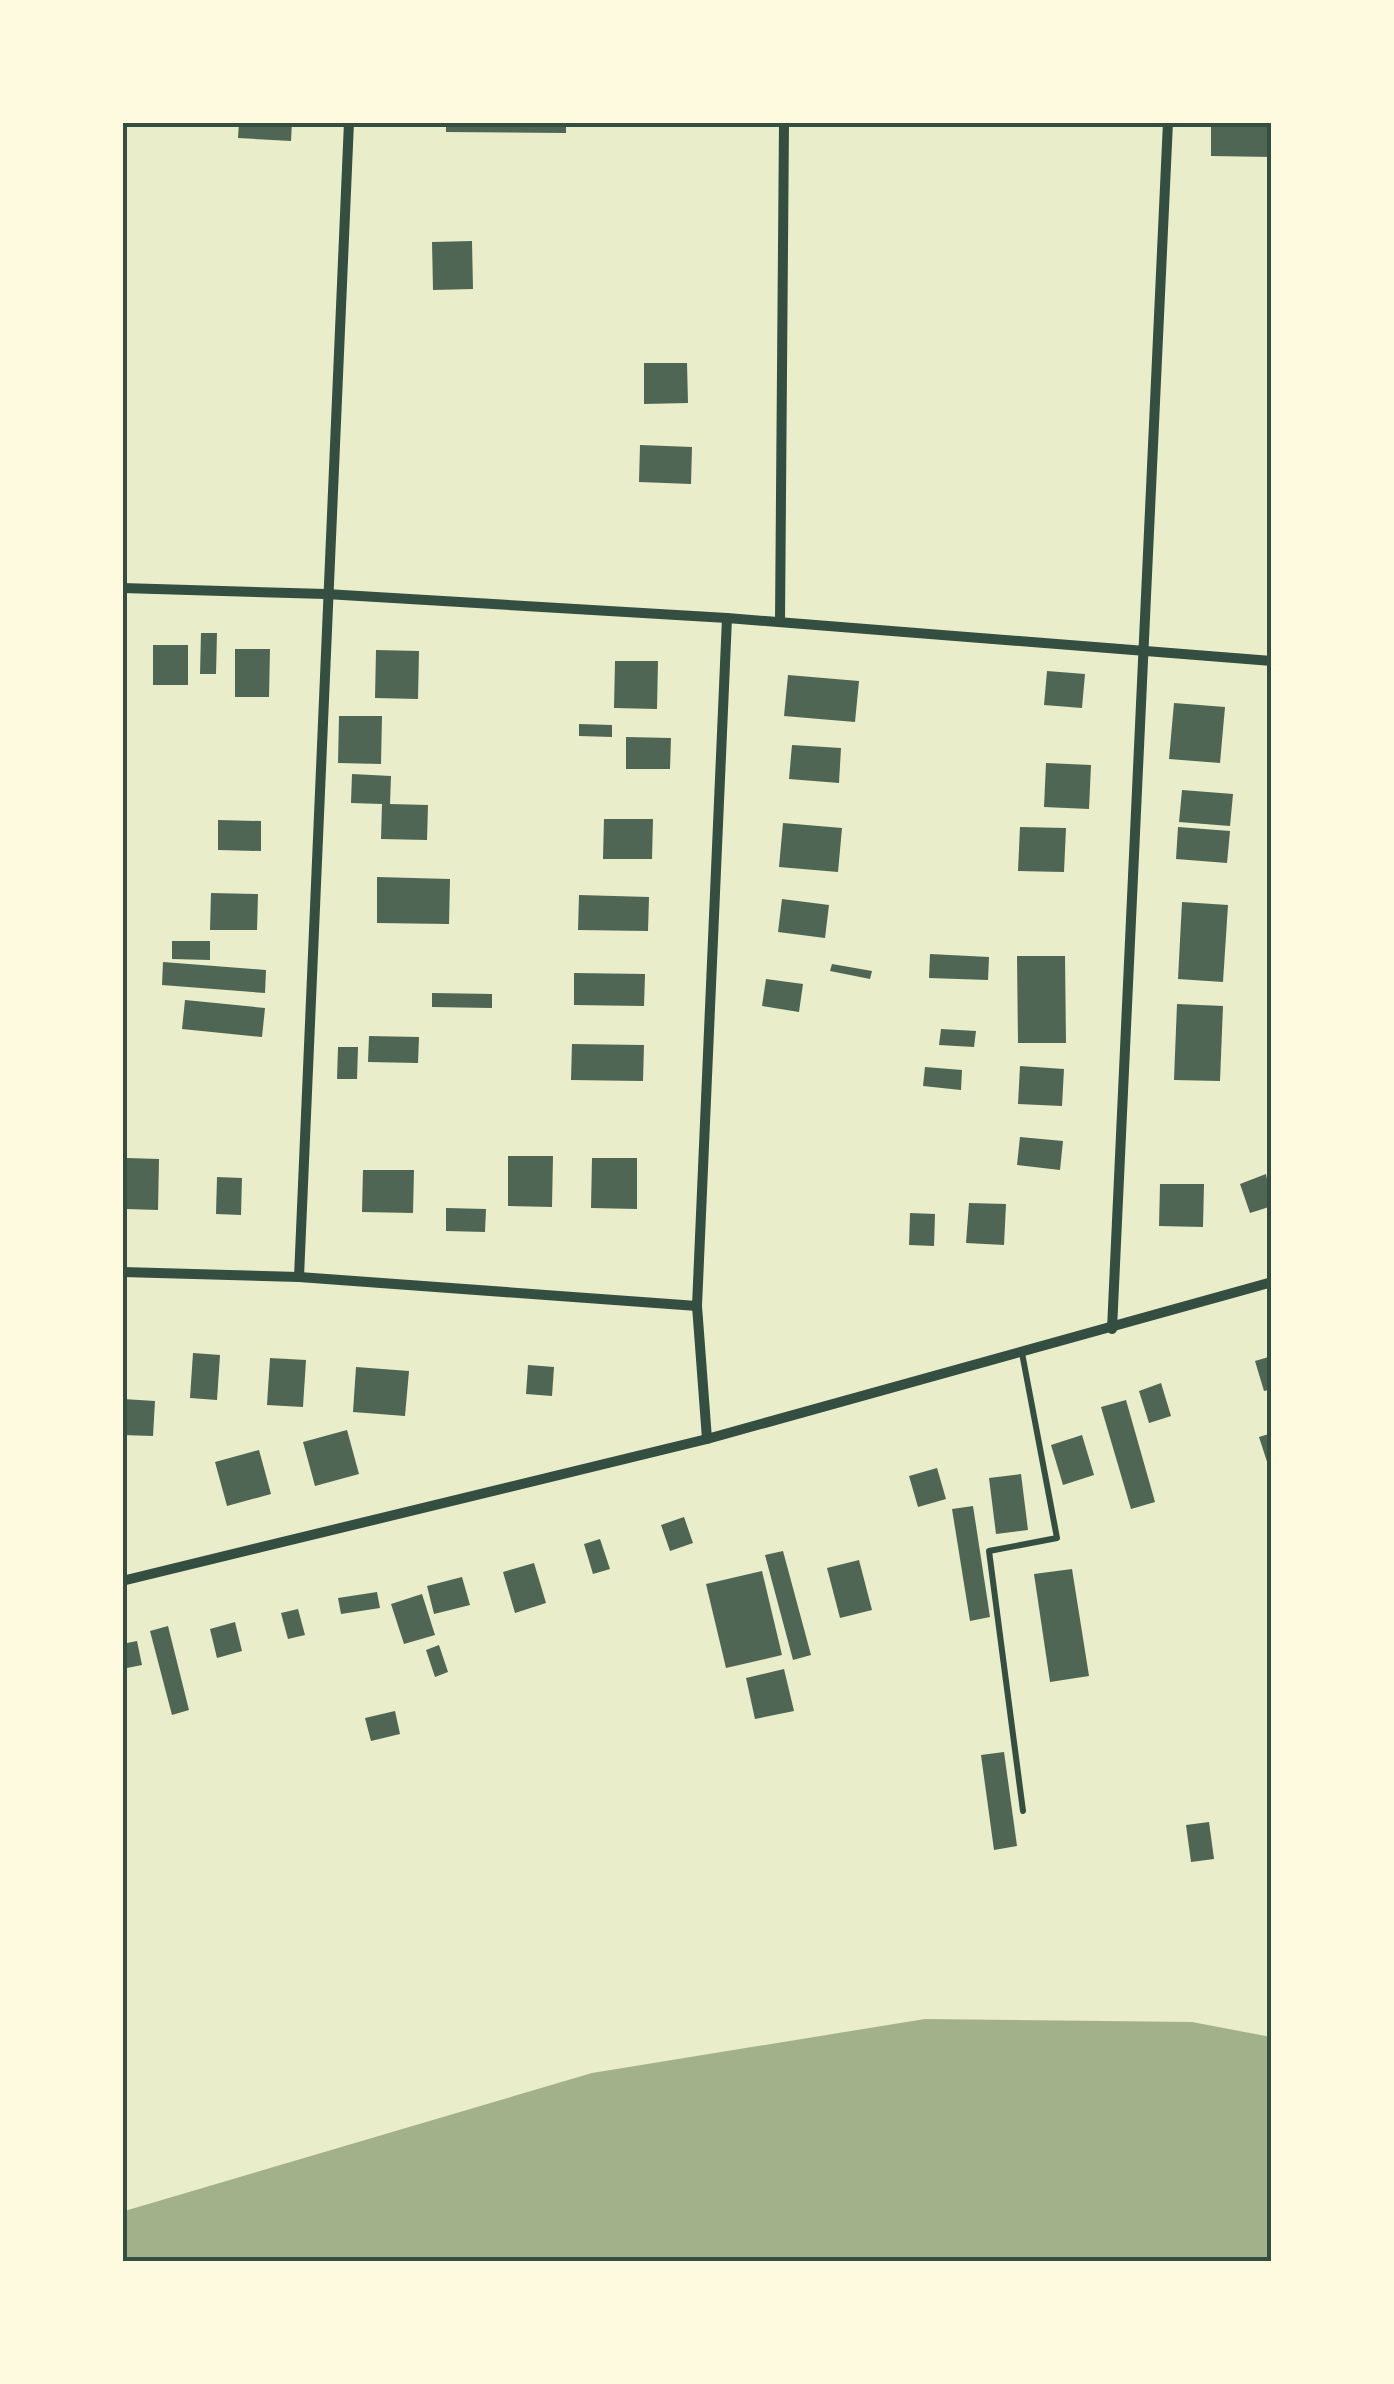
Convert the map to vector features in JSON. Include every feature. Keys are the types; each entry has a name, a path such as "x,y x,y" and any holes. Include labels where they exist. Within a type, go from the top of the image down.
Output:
{"street":[{"path":"299,1277 349,122"},
{"path":"780,621 784,122"},
{"path":"1112,1329 1168,122"},
{"path":"122,588 326,594 780,621 1272,662"},
{"path":"706,1439 698,1306 728,618"},
{"path":"122,1272 299,1277 698,1306"},
{"path":"122,1581 706,1439 1272,1282"}],"lane":[{"path":"1022,1354 1057,1538 989,1551 1024,1811"}],"shaded area":[{"path":"925,2019 1192,2022 1271,2037 1271,2261 123,2261 123,2213 128,2210 592,2073"}],"building":[{"path":"239,122 292,122 291,141 238,138"},
{"path":"446,122 566,122 566,133 446,132"},
{"path":"1211,122 1272,122 1272,157 1211,156"},
{"path":"472,241 473,289 433,290 432,242"},
{"path":"644,363 687,363 688,403 644,404"},
{"path":"640,445 692,447 691,484 639,482"},
{"path":"201,633 217,633 216,674 200,674"},
{"path":"153,645 188,645 188,685 153,685"},
{"path":"235,649 270,649 269,697 235,697"},
{"path":"376,650 419,651 418,699 375,698"},
{"path":"615,661 658,661 657,709 614,708"},
{"path":"1047,671 1085,674 1082,708 1044,705"},
{"path":"788,675 859,681 855,722 784,716"},
{"path":"1174,703 1225,707 1220,763 1169,759"},
{"path":"339,716 382,716 381,764 338,763"},
{"path":"579,724 612,725 612,737 579,736"},
{"path":"626,737 671,738 670,769 626,769"},
{"path":"792,745 841,748 839,783 789,779"},
{"path":"1046,763 1091,765 1089,809 1044,807"},
{"path":"352,774 391,776 390,804 428,805 427,840 381,839 382,804 351,803"},
{"path":"1182,790 1233,794 1230,826 1179,822"},
{"path":"604,819 653,819 652,859 603,859"},
{"path":"218,820 261,821 261,851 218,850"},
{"path":"783,823 842,828 838,872 779,867"},
{"path":"1020,827 1066,828 1064,872 1018,871"},
{"path":"1178,827 1230,831 1227,863 1176,859"},
{"path":"377,877 450,879 449,924 377,923"},
{"path":"211,893 258,894 257,930 210,930"},
{"path":"579,895 649,897 648,931 578,930"},
{"path":"782,899 829,905 825,938 778,932"},
{"path":"1182,902 1228,905 1223,982 1178,979"},
{"path":"172,941 210,941 210,960 172,959"},
{"path":"930,954 989,957 988,980 929,978"},
{"path":"1017,956 1065,956 1066,1043 1018,1043"},
{"path":"163,962 266,970 265,993 162,985"},
{"path":"832,964 872,971 870,979 830,971"},
{"path":"574,973 645,974 644,1006 574,1005"},
{"path":"766,979 803,984 799,1012 762,1006"},
{"path":"432,993 492,994 492,1008 432,1007"},
{"path":"185,1000 265,1008 262,1037 182,1029"},
{"path":"1177,1004 1223,1006 1220,1081 1174,1080"},
{"path":"941,1029 976,1031 974,1047 939,1045"},
{"path":"369,1036 419,1037 418,1063 368,1062"},
{"path":"572,1044 644,1045 643,1081 571,1080"},
{"path":"338,1047 358,1047 357,1079 337,1079"},
{"path":"1020,1066 1064,1069 1062,1106 1018,1104"},
{"path":"925,1067 962,1070 961,1090 923,1086"},
{"path":"1020,1137 1063,1141 1060,1170 1017,1165"},
{"path":"508,1156 553,1156 552,1207 508,1206"},
{"path":"127,1158 159,1159 158,1210 126,1209"},
{"path":"592,1158 637,1158 637,1209 591,1208"},
{"path":"363,1170 414,1170 413,1213 362,1212"},
{"path":"1266,1174 1272,1206 1250,1213 1240,1184"},
{"path":"217,1177 242,1178 241,1215 216,1214"},
{"path":"1160,1184 1204,1184 1203,1227 1159,1226"},
{"path":"969,1203 1006,1204 1004,1245 966,1243"},
{"path":"446,1208 486,1209 485,1232 446,1231"},
{"path":"910,1213 935,1214 934,1246 909,1245"},
{"path":"193,1353 220,1355 217,1400 190,1398"},
{"path":"1272,1356 1272,1389 1264,1391 1255,1361"},
{"path":"270,1358 306,1360 303,1407 267,1405"},
{"path":"528,1365 554,1367 552,1396 526,1394"},
{"path":"356,1367 409,1371 405,1416 353,1412"},
{"path":"1161,1383 1171,1416 1149,1423 1139,1391"},
{"path":"123,1399 155,1401 153,1436 122,1435"},
{"path":"1126,1400 1155,1502 1131,1509 1101,1407"},
{"path":"347,1430 359,1474 315,1486 303,1442"},
{"path":"1272,1433 1272,1474 1271,1474 1259,1437"},
{"path":"1082,1435 1094,1475 1063,1485 1051,1445"},
{"path":"259,1450 271,1494 227,1506 215,1462"},
{"path":"937,1468 946,1499 918,1507 909,1476"},
{"path":"1021,1474 1028,1530 996,1534 989,1478"},
{"path":"973,1506 990,1617 970,1621 952,1509"},
{"path":"684,1517 693,1543 670,1551 661,1525"},
{"path":"600,1539 610,1569 593,1574 584,1544"},
{"path":"783,1551 811,1655 793,1660 765,1555"},
{"path":"859,1560 872,1610 840,1618 827,1568"},
{"path":"534,1563 546,1603 515,1613 503,1572"},
{"path":"1072,1569 1089,1676 1050,1682 1034,1574"},
{"path":"762,1571 782,1655 726,1668 706,1584"},
{"path":"462,1577 470,1605 434,1614 427,1586"},
{"path":"377,1592 380,1608 341,1614 338,1598"},
{"path":"422,1594 435,1635 404,1644 391,1604"},
{"path":"298,1609 305,1635 288,1639 281,1613"},
{"path":"235,1622 242,1651 217,1658 210,1629"},
{"path":"168,1626 189,1710 172,1715 150,1631"},
{"path":"137,1641 142,1665 122,1669 122,1644"},
{"path":"439,1645 448,1672 435,1677 426,1650"},
{"path":"784,1669 794,1711 755,1719 746,1678"},
{"path":"395,1711 400,1734 371,1741 365,1718"},
{"path":"1004,1752 1017,1846 994,1850 981,1755"},
{"path":"1209,1822 1214,1859 1191,1862 1186,1825"}]}
